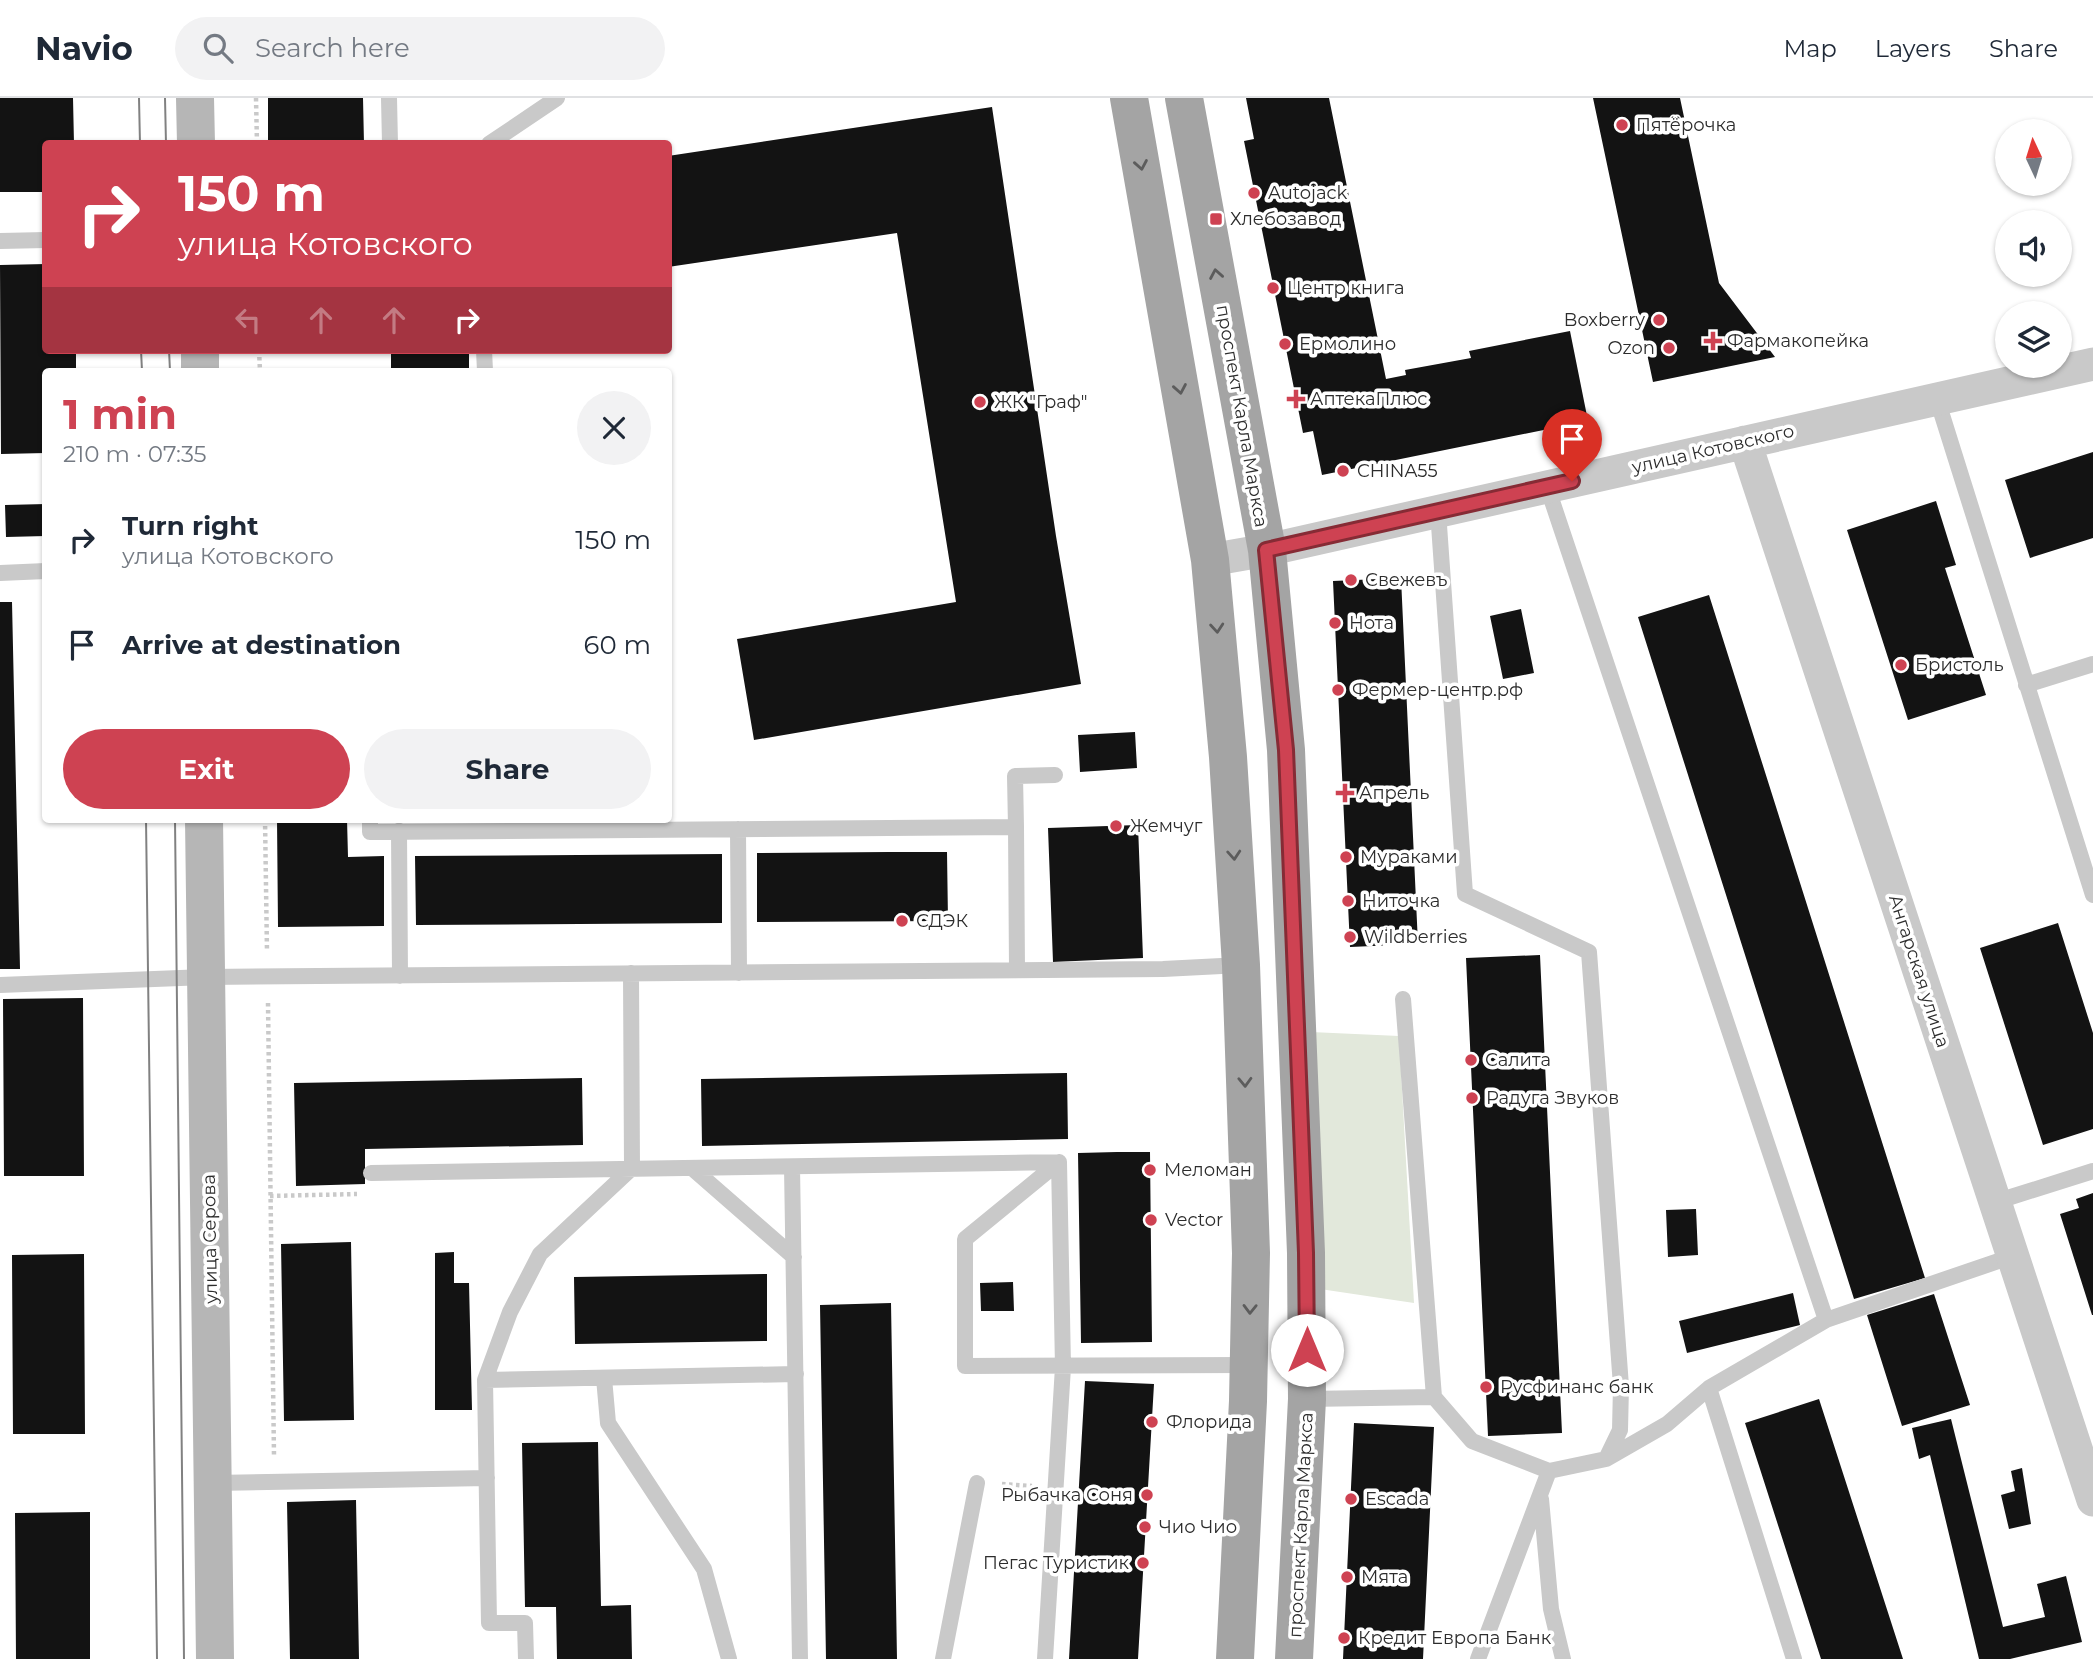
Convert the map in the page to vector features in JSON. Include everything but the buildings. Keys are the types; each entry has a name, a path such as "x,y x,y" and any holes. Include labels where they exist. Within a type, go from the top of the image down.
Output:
{"main road":[{"path":"1129,98 1210,560 1228,757 1241,965 1251,1254 1250,1365 1235,1659"},
{"name":"проспект Карла Маркса","path":"1184,98 1266,550 1286,763 1306,1253 1307,1399 1294,1659"}],"street":[{"path":"195,98 196,140"},
{"name":"улица Котовского","path":"1210,560 1266,550 2093,364"},
{"name":"Ангарская улица","path":"1745,442 1995,1202 2090,1478"},
{"name":"улица Серова","path":"204,823 215,1659"}],"lane":[{"path":"389,98 390,140"},
{"path":"495,140 557,98"},
{"path":"0,241 42,240"},
{"path":"1937,399 2093,894"},
{"path":"1547,486 1826,1320"},
{"path":"1438,511 1465,894 1589,952 1621,1386 1620,1430 1606,1459"},
{"path":"0,573 42,571"},
{"path":"2026,685 2093,664"},
{"path":"1017,970 1016,776 1055,775"},
{"path":"370,823 370,832 1016,827"},
{"path":"738,829 739,973"},
{"path":"399,831 400,976"},
{"path":"0,985 268,976 1017,970 1241,965"},
{"path":"526,1659 525,1623 489,1623 485,1380 510,1312 540,1254 632,1168 631,973"},
{"path":"1403,999 1434,1397 1472,1441 1549,1471 1606,1459 1667,1424 1709,1388 1826,1320 2013,1256"},
{"path":"1059,1162 965,1239 965,1366 1250,1365"},
{"path":"371,1173 1059,1162"},
{"path":"1045,1659 1063,1367 1059,1162"},
{"path":"792,1167 800,1659"},
{"path":"692,1168 794,1257"},
{"path":"1995,1202 2093,1171"},
{"path":"485,1380 796,1374"},
{"path":"604,1378 608,1423 704,1569 729,1659"},
{"path":"1709,1388 1794,1659"},
{"path":"1307,1399 1434,1397"},
{"path":"1478,1659 1549,1471"},
{"path":"213,1483 487,1478"},
{"path":"943,1659 977,1483"},
{"path":"1540,1493 1551,1609 1563,1659"}],"path":[{"path":"256,98 257,140"},
{"path":"265,823 274,1482"},
{"path":"270,1196 371,1194 371,1173"},
{"path":"977,1483 1056,1487"}],"shaded area":[{"path":"1311,1032 1399,1036 1414,1303 1320,1289"}],"tram line":[{"path":"139,98 140,140"},
{"path":"165,98 166,140"},
{"path":"141,354 142,368"},
{"path":"169,354 170,368"},
{"path":"146,823 157,1659"},
{"path":"175,823 184,1659"}],"place":[{"name":"Пятёрочка","path":"1622,125"},
{"name":"Autojack","path":"1254,193"},
{"name":"Хлебозавод","path":"1216,219"},
{"name":"Центр книга","path":"1273,288"},
{"name":"Boxberry","path":"1659,320"},
{"name":"Фармакопейка","path":"1713,341"},
{"name":"Ермолино","path":"1285,344"},
{"name":"Ozon","path":"1669,348"},
{"name":"АптекаПлюс","path":"1296,399"},
{"name":"ЖК \"Граф\"","path":"980,402"},
{"name":"CHINA55","path":"1343,471"},
{"name":"Свежевъ","path":"1351,580"},
{"name":"Нота","path":"1335,623"},
{"name":"Бристоль","path":"1901,665"},
{"name":"Фермер-центр.рф","path":"1338,690"},
{"name":"Апрель","path":"1345,793"},
{"name":"Жемчуг","path":"1116,826"},
{"name":"Мураками","path":"1346,857"},
{"name":"Ниточка","path":"1348,901"},
{"name":"СДЭК","path":"902,921"},
{"name":"Wildberries","path":"1350,937"},
{"name":"Салита","path":"1471,1060"},
{"name":"Радуга Звуков","path":"1472,1098"},
{"name":"Меломан","path":"1150,1170"},
{"name":"Vector","path":"1151,1220"},
{"name":"Русфинанс банк","path":"1486,1387"},
{"name":"Флорида","path":"1152,1422"},
{"name":"Рыбачка Соня","path":"1147,1495"},
{"name":"Escada","path":"1351,1499"},
{"name":"Чио Чио","path":"1145,1527"},
{"name":"Пегас Туристик","path":"1143,1563"},
{"name":"Мята","path":"1347,1577"},
{"name":"Кредит Европа Банк","path":"1344,1638"}],"route":[{"path":"1307,1350 1306,1253 1286,750 1266,550 1572,481"}]}
